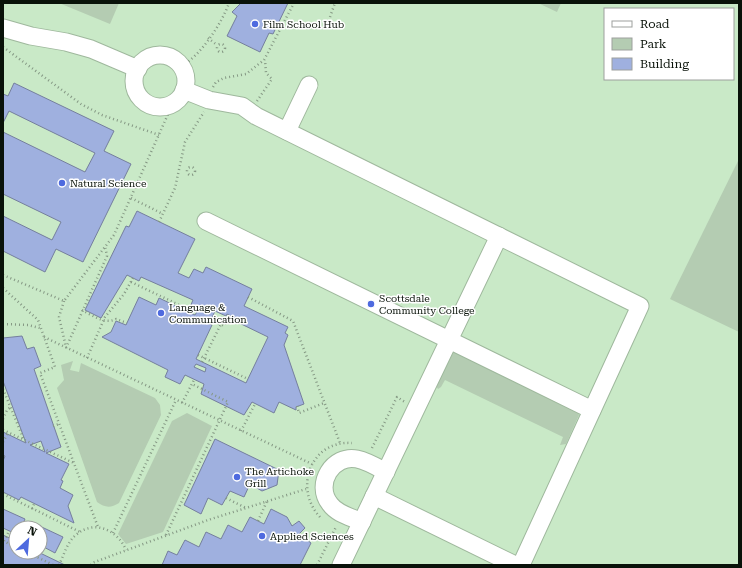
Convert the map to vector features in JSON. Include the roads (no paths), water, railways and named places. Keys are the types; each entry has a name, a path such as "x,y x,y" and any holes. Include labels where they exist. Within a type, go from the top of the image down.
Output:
{"lane":[{"path":"3,28 31,36 66,42 91,49 138,69"},
{"path":"162,55 170,57 182,66 186,82 184,90 180,97 173,103 165,106 158,106 144,100 136,89 135,75 138,69 147,59 162,55"},
{"path":"287,132 309,85"},
{"path":"184,90 210,100 242,106 249,112 287,132 640,306 521,565"},
{"path":"206,221 592,410"},
{"path":"341,565 499,236"},
{"path":"362,522 335,510 329,504 324,488 328,472 337,463 349,459 361,461 386,472"},
{"path":"374,496 515,565"}],"place":[{"name":"Film School Hub","path":"255,24"},
{"name":"Natural Science","path":"62,183"},
{"name":"Scottsdale Community College","path":"371,304"},
{"name":"Language & Communication","path":"161,313"},
{"name":"The Artichoke Grill","path":"237,477"},
{"name":"Applied Sciences","path":"262,536"}]}
